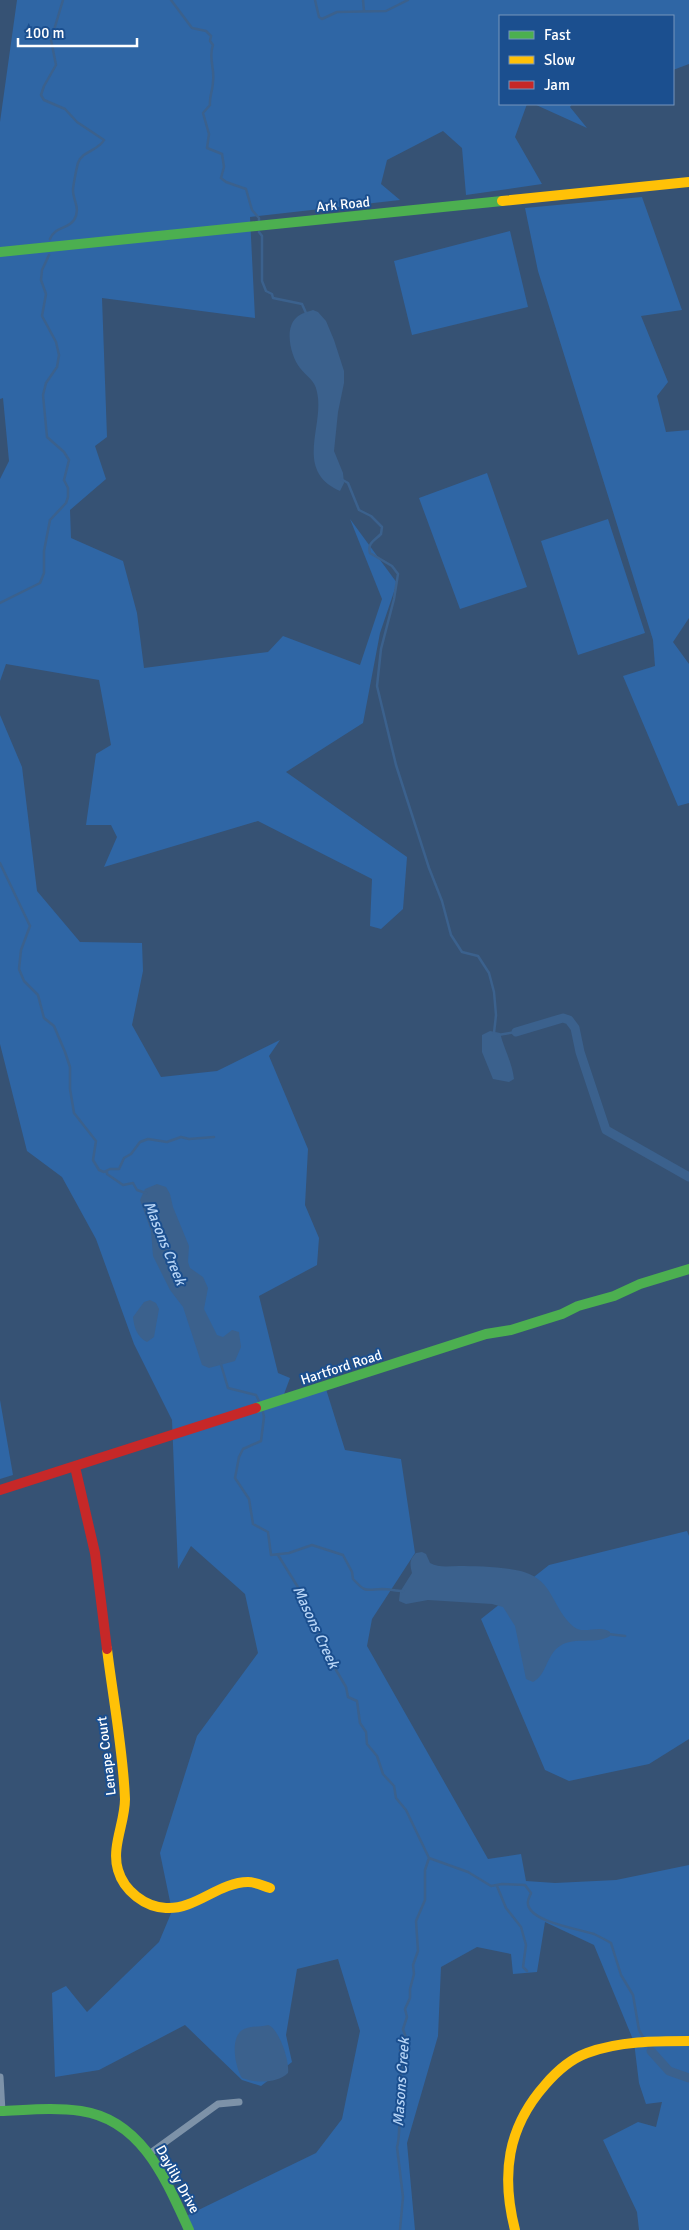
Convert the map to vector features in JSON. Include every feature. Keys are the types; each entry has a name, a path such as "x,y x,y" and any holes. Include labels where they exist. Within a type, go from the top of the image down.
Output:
{"street":[{"name":"Ark Road","path":"0,252 689,182"},
{"name":"Hartford Road","path":"0,1490 486,1334 511,1330 562,1314 578,1306 614,1296 640,1284 689,1269"},
{"name":"Lenape Court","path":"75,1467 94,1553 122,1778 125,1807 116,1860 119,1874 127,1888 139,1899 148,1904 163,1908 187,1905 226,1887 248,1882 270,1888"},
{"path":"515,2230 507,2188 508,2156 517,2124 528,2104 542,2087 567,2064 595,2050 652,2043 689,2042"},
{"path":"0,2077 1,2111"},
{"path":"149,2154 218,2104 239,2102"},
{"name":"Daylily Drive","path":"1,2111 67,2110 102,2116 113,2120 133,2134 149,2154 189,2230"}],"shaded area":[{"path":"17,0 689,0 689,64 674,70 674,15 499,15 499,105 527,105 515,137 542,184 466,195 462,148 443,131 387,160 381,184 400,200 250,217 255,318 102,298 107,437 95,446 106,479 70,510 71,538 123,561 137,613 144,668 268,652 283,636 360,665 382,599 350,519 397,583 380,633 363,723 286,772 407,857 403,909 381,929 370,926 372,879 258,821 104,867 117,837 111,825 86,825 96,754 111,745 99,680 6,664 0,681 0,479 9,461 3,398 0,399 0,122"},
{"path":"536,105 571,105 570,107 587,128"},
{"path":"642,197 682,310 641,316 668,382 657,396 666,432 689,430 689,618 673,642 689,664 689,803 678,806 623,676 655,666 653,640 538,271 525,208"},
{"path":"510,231 528,307 412,335 394,261"},
{"path":"487,473 527,587 460,609 419,498"},
{"path":"608,519 645,633 578,655 541,541"},
{"path":"0,715 22,767 37,891 80,942 142,943 143,971 132,1025 161,1077 217,1071 280,1040 269,1056 308,1149 305,1205 319,1238 317,1265 259,1296 278,1373 290,1378 280,1405 326,1389 345,1450 401,1459 415,1553 372,1619 367,1646 488,1859 521,1854 526,1881 555,1883 616,1880 689,1865 689,2230 639,2230 637,2212 603,2140 638,2122 656,2127 662,2102 646,2104 639,2083 634,2042 594,1945 545,1922 537,1972 513,1974 511,1954 477,1947 441,1967 438,2036 407,2143 415,2230 186,2230 182,2218 316,2153 342,2119 360,2031 338,1959 297,1969 286,2035 292,2062 261,2086 242,2080 185,2025 99,2070 55,2077 52,1993 66,1986 87,2012 159,1942 172,1911 160,1853 197,1736 258,1653 245,1594 191,1546 178,1569 172,1420 134,1344 96,1239 62,1177 27,1151 0,1044"},
{"path":"0,1400 13,1475 0,1479"},
{"path":"687,1531 689,1536 689,1739 649,1764 569,1781 545,1770 481,1619 549,1565"}],"water":[{"path":"313,310 318,312 326,321 344,371 334,451 343,473 344,483 340,491 326,482 318,471 314,459 318,405 317,392 312,381 297,363 290,343 292,323 300,315"},
{"path":"490,1031 500,1033 513,1073 514,1079 509,1082 493,1079 482,1052 482,1035"},
{"path":"157,1184 166,1187 170,1194 173,1207 189,1246 188,1262 190,1268 203,1277 208,1288 204,1309 217,1335 223,1337 232,1330 239,1332 241,1347 235,1361 209,1368 202,1365 183,1307 170,1290 153,1256 151,1231 140,1200 145,1189"},
{"path":"150,1300 156,1303 159,1309 154,1337 147,1342 137,1331 133,1317 144,1302"},
{"path":"422,1552 426,1554 430,1563 437,1566 501,1568 518,1570 534,1576 547,1589 561,1612 574,1627 582,1630 606,1630 610,1632 610,1636 598,1640 572,1641 560,1646 552,1654 538,1679 533,1682 526,1679 515,1626 503,1607 492,1604 428,1600 406,1604 399,1601 400,1592 412,1573 411,1560 416,1553"},
{"path":"268,2025 276,2032 283,2046 288,2073 283,2077 266,2082 242,2078 237,2067 236,2038 244,2029"}],"waterway":[{"name":"Masons Creek","path":"50,239 55,232 74,220 77,208 73,190 78,163 83,156 98,147 104,140 77,122 65,109 44,100 41,95 56,65 51,40 63,0"},
{"path":"171,0 192,28 206,31 211,36 210,41 213,45 211,54 213,84 210,105 203,113 209,134 207,148 222,154 224,167 221,178 226,182 246,189 252,210 259,218 259,221"},
{"path":"315,0 319,17 322,19 337,12 386,11 408,0"},
{"path":"363,0 364,11"},
{"path":"259,232 262,236 262,281 266,291 272,294 273,298 302,304 306,313"},
{"name":"Masons Creek","path":"0,603 40,583 44,573 44,551 50,520 66,503 68,497 68,488 64,480 69,460 64,452 47,437 43,395 46,383 57,367 59,355 56,342 42,316 46,294 41,280 42,270 49,255"},
{"path":"341,479 348,483 359,510 371,516 382,527 381,534 371,544 370,553 392,566 398,574 394,599 381,649 377,686 396,765 429,868 442,901 451,935 462,952 478,956 489,973 494,992 496,1015 494,1033"},
{"name":"Masons Creek","path":"0,863 30,926 21,950 19,969 24,981 38,995 44,1018 54,1026 65,1052 70,1067 70,1089 74,1113 96,1141 93,1160 99,1170 104,1172 110,1169 119,1169 124,1158 131,1154 140,1142 148,1139 167,1142 181,1137 189,1139 214,1137"},
{"path":"516,1032 563,1018 569,1020 575,1028 580,1052 606,1130 689,1177"},
{"path":"498,1035 516,1032"},
{"name":"Masons Creek","path":"107,1171 107,1174 123,1185 133,1183 137,1190 146,1193"},
{"name":"Masons Creek","path":"220,1361 228,1388 256,1395 260,1403"},
{"name":"Masons Creek","path":"262,1408 264,1417 261,1441 243,1449 239,1457 235,1478 249,1499 253,1524 268,1532 271,1555 289,1553 312,1545 343,1555 352,1572 353,1579 363,1589 403,1591"},
{"name":"Masons Creek","path":"278,1555 304,1597 329,1658 346,1687 348,1697 357,1701 360,1723 366,1732 367,1744 377,1756 383,1774 394,1786 396,1798 406,1810 429,1858 425,1870 425,1900 416,1921 418,1951 413,1965 414,1974 410,1998 405,2009 407,2017 403,2029 407,2041 400,2050 403,2060 400,2079 397,2147 403,2197 400,2230"},
{"path":"608,1634 625,1636"},
{"path":"429,1858 468,1872 491,1886 502,1884 525,1885 531,1893 528,1904 537,1916 556,1924 594,1934 611,1943 621,1975 633,1995 639,2030 644,2039"},
{"path":"497,1886 506,1908 521,1927 526,1945 523,1967 527,1971"},
{"path":"647,2044 651,2051"},
{"path":"651,2051 669,2071 689,2078"}],"traffic: fast":[{"path":"0,252 502,201"},
{"path":"256,1408 486,1334 511,1330 562,1314 578,1306 614,1296 640,1284 689,1269"},
{"path":"0,2111 51,2109 81,2111 102,2117 120,2126 136,2139 161,2173 189,2230"}],"traffic: slow":[{"path":"502,201 689,182"},
{"path":"107,1649 120,1742 125,1799 116,1861 125,1885 136,1896 150,1905 166,1908 187,1905 237,1883 251,1882 270,1888"},
{"path":"515,2230 508,2190 508,2171 515,2135 532,2101 549,2080 575,2059 599,2049 638,2042 689,2041"}],"traffic: jam":[{"path":"0,1490 256,1408"},
{"path":"75,1467 95,1553 107,1649"}]}
